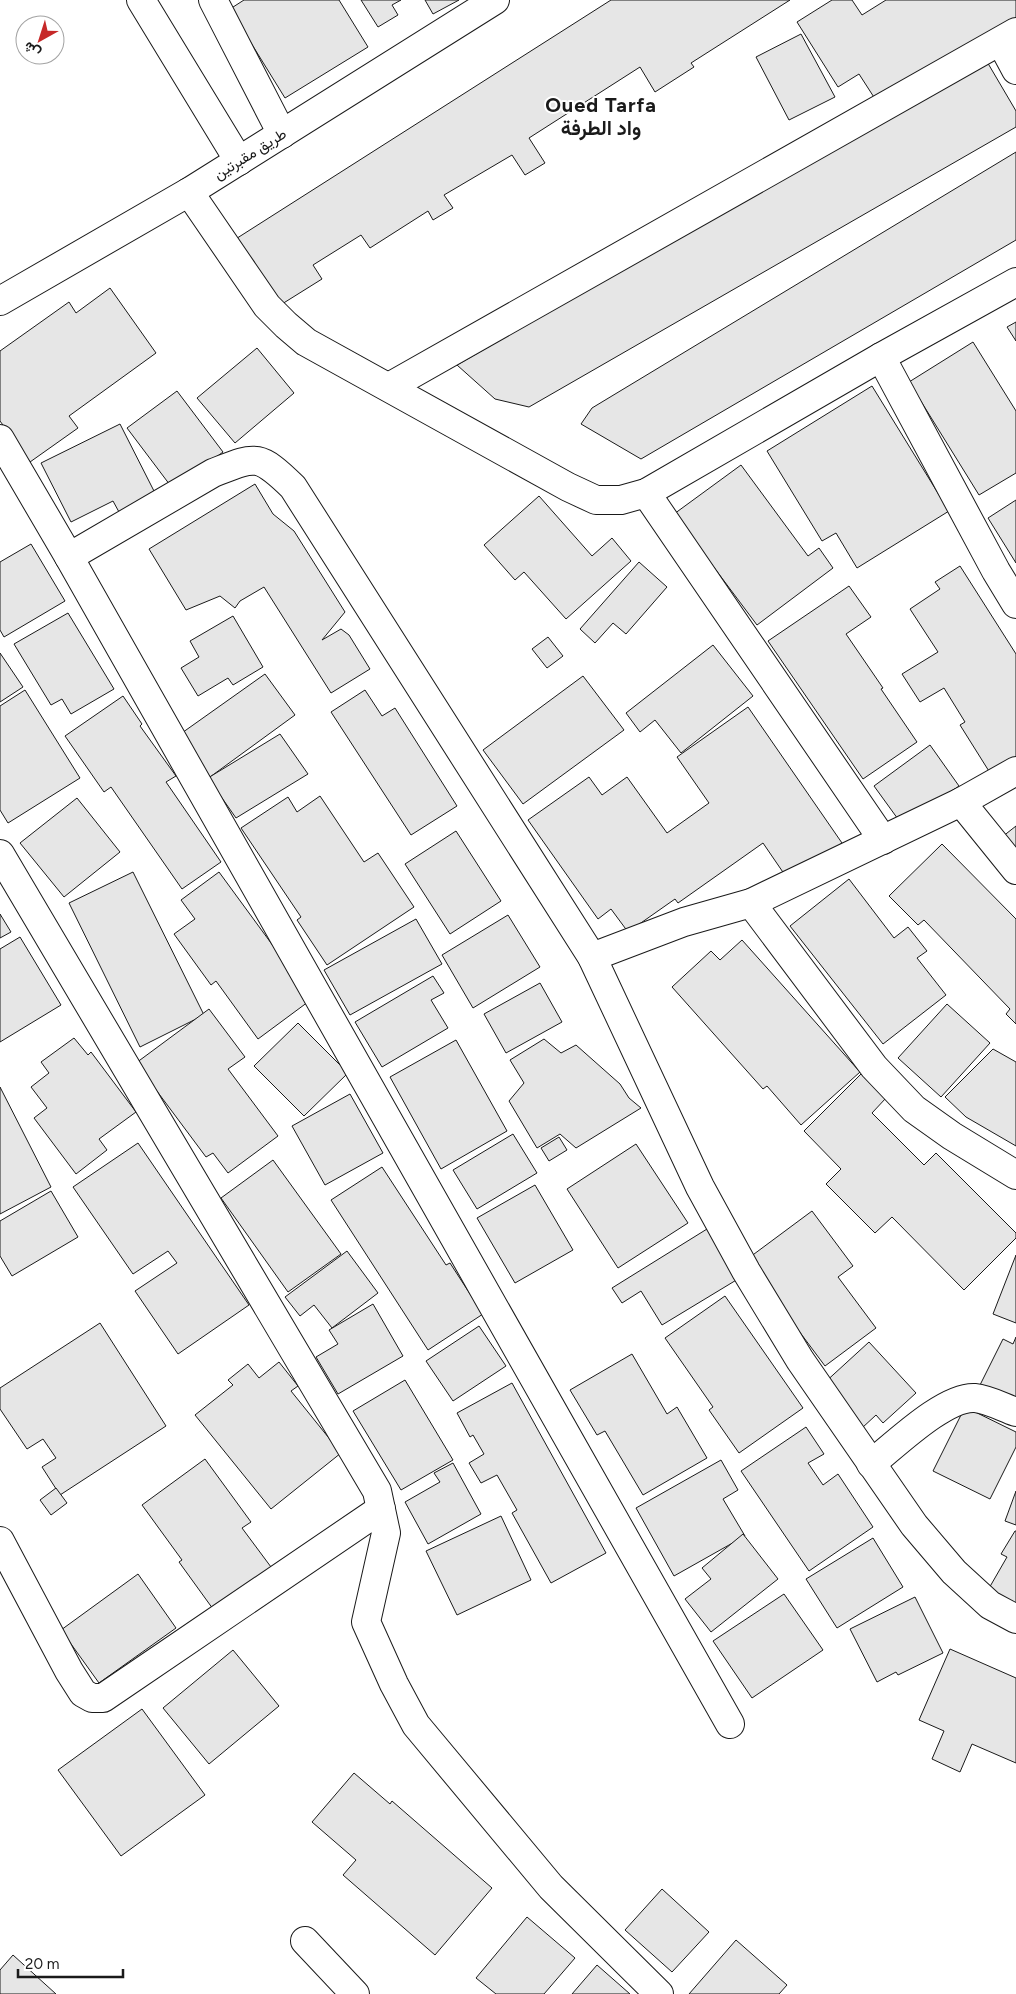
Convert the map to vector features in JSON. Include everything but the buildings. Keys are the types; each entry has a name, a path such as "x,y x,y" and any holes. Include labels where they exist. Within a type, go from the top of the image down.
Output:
{"street":[{"path":"141,0 239,161"},
{"path":"213,0 282,134"},
{"name":"طريق مقبرتين","path":"0,301 239,161 495,0"},
{"path":"389,387 1009,37 1016,70"},
{"path":"188,192 267,306 306,342 338,362 389,387 568,487 596,500 621,500 646,493 881,357 1016,282"},
{"path":"881,357 996,571 1016,604"},
{"path":"0,439 69,557 730,1724"},
{"path":"69,557 213,473 254,459 272,466 293,487 592,957 700,1187 746,1271 800,1360 914,1526 954,1572 990,1605 1016,1619"},
{"path":"646,493 883,840"},
{"path":"592,957 684,922 751,903 961,802 1016,770"},
{"path":"961,802 1016,870"},
{"path":"0,854 377,1491 386,1533 366,1622 394,1684 416,1725 551,1887 659,1994"},
{"path":"751,903 874,1067 914,1109 952,1136 1016,1175"},
{"path":"871,1464 934,1414 953,1402 975,1398 1016,1412"},
{"path":"0,1541 69,1671 83,1693 92,1698 103,1698 381,1508"},
{"path":"305,1941 355,1994"}],"district":[{"name":"Oued Tarfa واد الطرفة","path":"601,116"}]}
